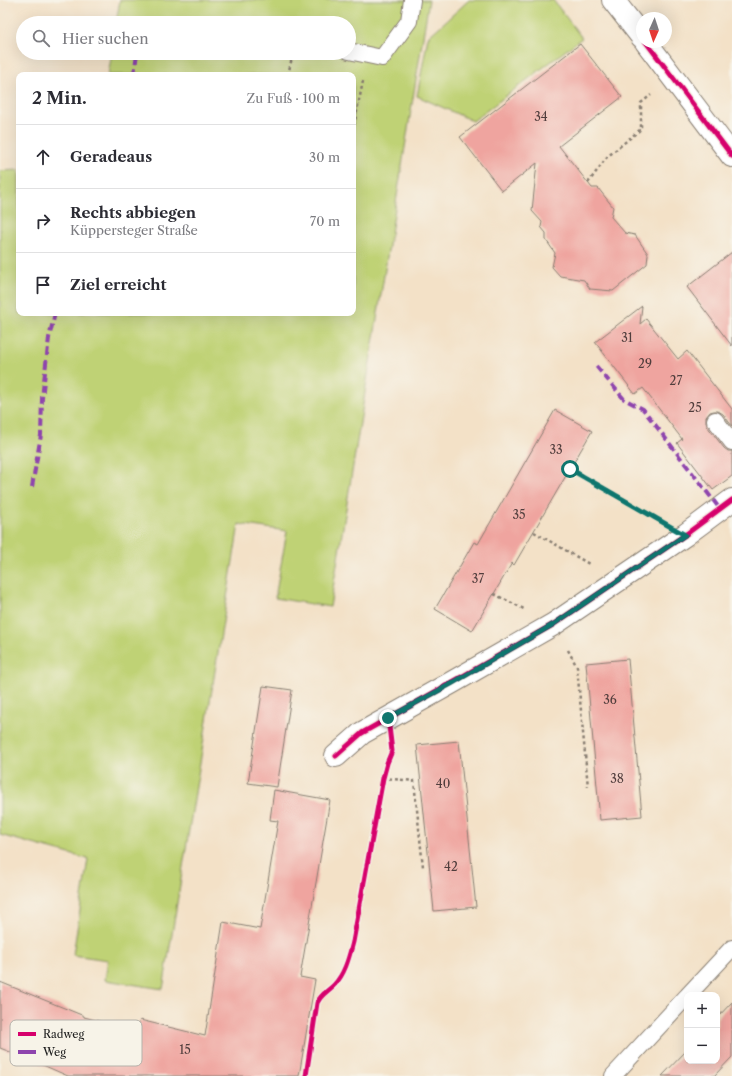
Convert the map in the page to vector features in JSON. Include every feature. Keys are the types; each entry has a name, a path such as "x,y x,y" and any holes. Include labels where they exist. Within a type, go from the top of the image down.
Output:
{"street":[{"path":"613,0 636,29"},
{"path":"651,48 732,156"},
{"path":"336,756 362,733 451,684 554,624 685,535 732,500"}],"lane":[{"path":"356,52 382,58 409,21 412,0"},
{"path":"715,420 732,442"},
{"path":"690,992 732,948"},
{"path":"613,1076 684,998"}],"path":[{"path":"356,116 368,55"},
{"path":"289,72 291,60"},
{"path":"588,183 607,157 641,129 641,102 650,95 676,81"},
{"path":"570,469 685,535"},
{"path":"534,532 617,581"},
{"path":"570,653 577,667 588,787"},
{"path":"383,778 414,781 423,867"}],"green space":[{"path":"120,0 429,0 330,607 275,598 287,531 239,524 163,989 105,980 108,960 73,955 88,859 0,835 0,171 16,170 16,316 356,316 356,72 109,72 111,60 356,60 356,16 117,16"},
{"path":"469,0 553,0 582,38 473,121 417,96 428,37"}],"building":[{"path":"580,44 622,97 559,146 592,188 598,188 613,207 611,217 625,233 635,235 648,254 647,264 613,291 590,289 584,280 560,276 552,267 555,253 546,240 546,233 541,227 542,222 532,211 537,163 502,191 460,137"},
{"path":"732,252 732,346 687,287"},
{"path":"642,306 640,324 646,319 678,359 687,351 732,409 732,426 723,414 718,411 710,412 706,417 707,426 724,448 728,451 732,451 732,476 713,490 677,443 682,439 643,388 635,394 595,342"},
{"path":"555,410 592,431 514,565 512,563 472,631 435,609 474,542 478,544"},
{"path":"628,659 642,816 600,820 586,663"},
{"path":"263,686 292,690 277,787 248,783"},
{"path":"459,741 476,907 434,911 417,745"},
{"path":"274,790 330,800 300,977 315,980 299,1076 68,1076 45,1066 142,1066 142,1020 205,1036 223,922 260,929 278,821 270,820"},
{"path":"0,982 84,1016 95,1020 10,1020 10,1052 0,1048"},
{"path":"732,1002 732,1057 714,1076 662,1076 684,1053 684,1064 720,1064 720,1015"}],"marked path":[{"path":"134,72 136,60"},
{"path":"32,487 41,435 42,398 49,338 54,316"},
{"path":"596,366 624,399 643,409 720,509"}],"cycle path":[{"path":"651,48 732,156"},
{"path":"336,756 362,733 554,624 685,535 732,500"},
{"path":"306,1076 317,1003 320,997 334,985 341,976 353,942 383,778 392,751 388,718"}],"route":[{"path":"388,718 451,684 554,624 685,535 570,469"}]}
